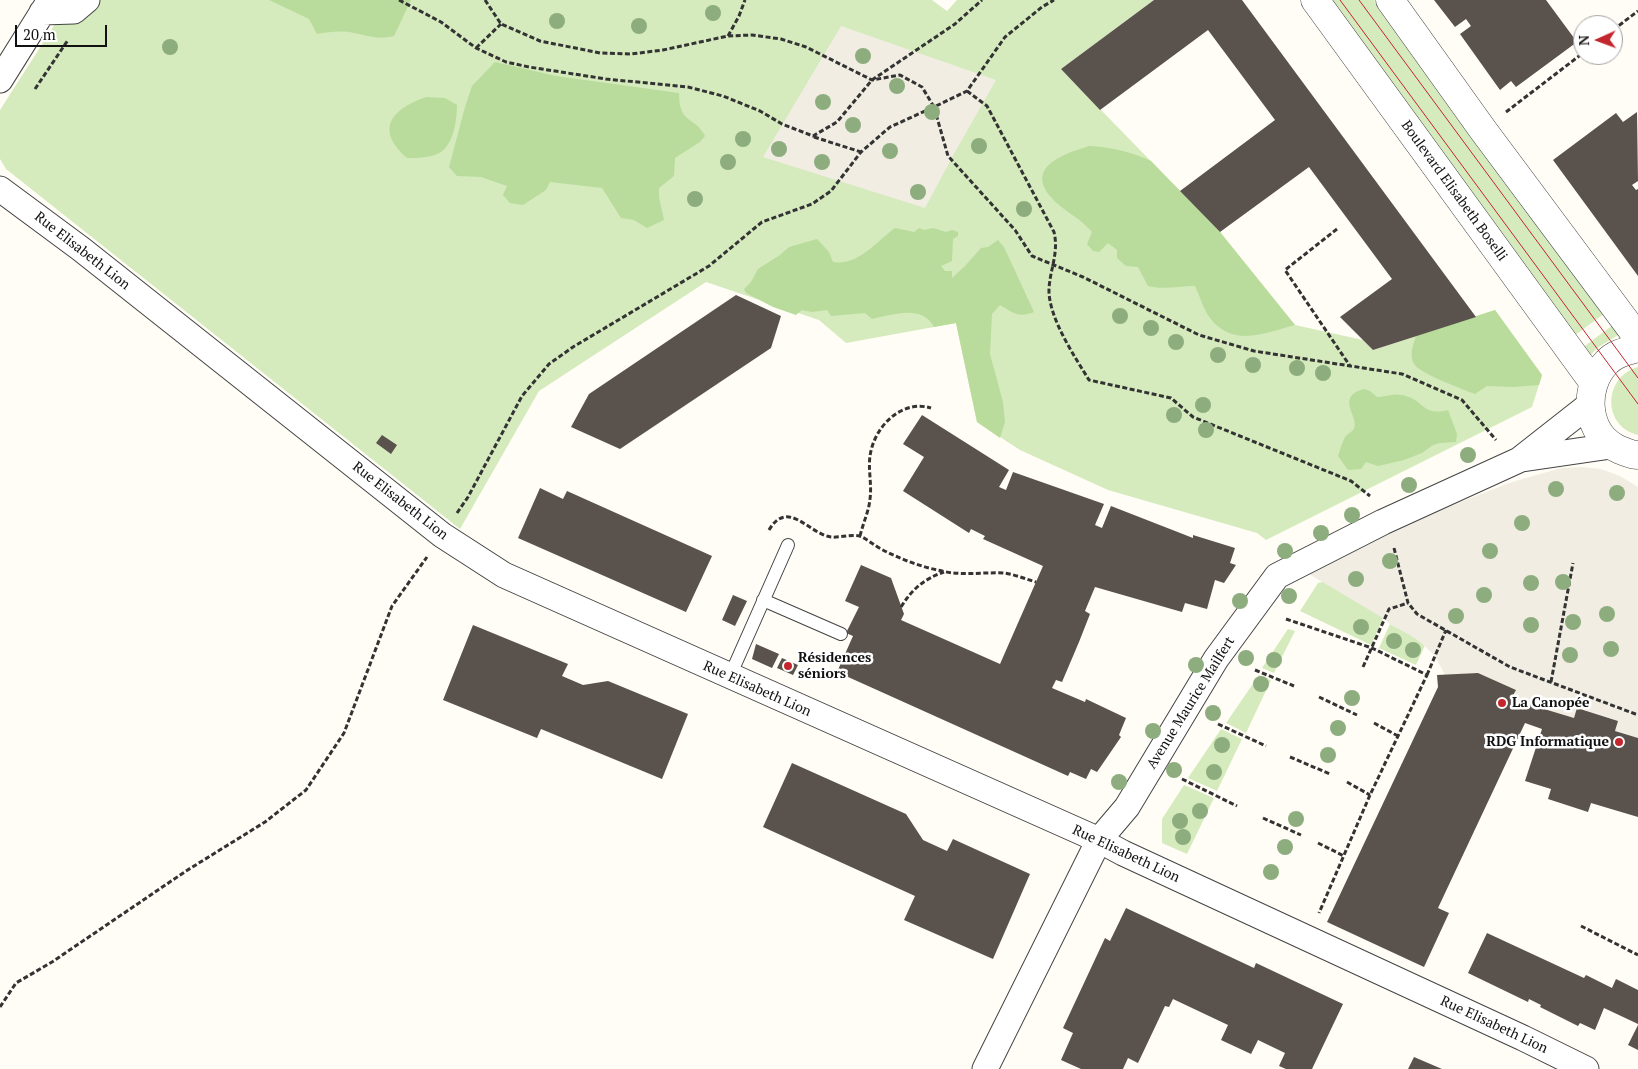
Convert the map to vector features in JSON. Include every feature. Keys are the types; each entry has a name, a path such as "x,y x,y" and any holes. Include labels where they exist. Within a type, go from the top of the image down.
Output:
{"street":[{"path":"0,80 46,6 74,10 86,0"},
{"name":"Boulevard Elisabeth Boselli","path":"1315,0 1591,393 1596,427 1630,454"},
{"path":"1390,0 1489,138 1638,338"},
{"name":"Rue Elisabeth Lion","path":"0,189 81,249 442,535 504,575 1099,840 1123,853 1586,1069"},
{"path":"1591,393 1607,362 1619,353 1638,348"},
{"name":"Avenue Maurice Mailfert","path":"985,1069 1099,840 1127,807 1216,660 1277,576 1383,522 1510,452 1591,393"},
{"name":"Avenue Maurice Mailfert","path":"1510,452 1630,454"}],"lane":[{"path":"730,676 788,545"},
{"path":"763,600 841,634"}],"path":[{"path":"399,0 441,22 476,48 506,62 606,78 688,87 723,96 760,111 782,124 860,152"},
{"path":"485,0 501,24 540,41 600,53 631,54 663,50 728,36 752,35 789,41 806,47 872,80 900,74 922,87 934,107 948,156 1015,230 1032,256 1083,277 1199,335 1254,352 1402,374 1462,400 1510,452"},
{"path":"728,36 745,0"},
{"path":"813,136 837,122 872,80 955,24 982,0"},
{"path":"0,1008 16,983 52,962 186,871 265,822 306,790 344,733 392,606 468,497 522,396 549,364 573,347 709,266 762,222 812,204 831,191 860,152 890,127 967,91 1005,37 1042,7 1054,0"},
{"path":"1623,22 1638,11"},
{"path":"476,48 501,24"},
{"path":"1506,112 1573,61"},
{"path":"967,91 987,106 1054,232 1056,243 1054,266 1049,288 1050,300 1064,339 1089,380 1171,398 1193,417 1351,481 1362,488"},
{"path":"1337,229 1285,270 1351,366"},
{"path":"931,408 923,406 903,409 891,417 875,439 870,455 871,498 860,536 899,558 945,572 1004,573 1036,582"},
{"path":"1392,542 1408,603 1416,614 1510,667 1638,715"},
{"path":"1551,682 1573,563"},
{"path":"902,607 916,587 930,577 945,572"},
{"path":"1363,667 1389,609 1408,603"},
{"path":"1286,618 1372,648 1427,675"},
{"path":"1318,914 1446,630"},
{"path":"1255,670 1294,686"},
{"path":"1319,697 1357,715"},
{"path":"1374,723 1398,736"},
{"path":"1218,724 1266,746"},
{"path":"1290,757 1330,774"},
{"path":"1182,780 1237,806"},
{"path":"1347,782 1370,795"},
{"path":"1263,818 1300,835"},
{"path":"1318,843 1344,856"},
{"path":"1581,926 1638,955"}],"green space":[{"path":"86,0 932,0 947,11 957,0 1154,0 1061,69 1220,232 1295,325 1363,340 1373,350 1495,310 1542,375 1532,407 1266,540 1257,533 1108,490 1020,450 977,422 956,323 846,343 819,320 706,282 539,391 460,529 6,169 0,159 0,110 55,24"},
{"path":"269,0 411,0 394,36 384,38 349,32 317,34 309,19"},
{"path":"1326,0 1374,0 1605,313 1574,336"},
{"path":"495,62 556,76 679,93 680,103 685,115 697,125 705,136 700,142 675,158 674,176 659,188 664,220 647,228 634,220 621,218 602,188 550,182 546,190 523,205 510,203 503,195 507,186 481,177 457,176 449,167 472,86"},
{"path":"426,97 445,98 457,105 452,137 445,148 437,154 429,157 407,158 397,148 391,138 391,121 404,108"},
{"path":"1089,146 1121,150 1151,161 1220,232 1295,325 1250,336 1239,336 1229,333 1210,318 1203,307 1195,286 1166,288 1148,286 1138,267 1126,266 1117,258 1117,250 1108,243 1099,252 1093,251 1087,244 1092,232 1051,197 1044,186 1042,177 1045,169 1052,162"},
{"path":"895,228 914,232 919,228 924,230 933,228 946,232 952,230 958,232 958,236 953,239 952,261 941,266 945,271 952,271 952,278 981,248 988,247 998,240 1004,247 1034,312 1020,315 1000,305 992,314 990,354 1003,402 1005,422 1000,438 977,422 956,323 934,327 922,315 914,313 872,319 865,313 831,316 827,310 812,312 802,310 796,315 773,307 746,293 744,289 751,282 758,269 789,247 817,239 829,252 833,262 842,262 859,257"},
{"path":"1495,310 1542,375 1539,385 1514,387 1487,386 1475,394 1424,372 1414,364 1412,354 1416,336"},
{"path":"1613,325 1620,334 1597,348 1589,357 1582,348"},
{"path":"1638,367 1638,435 1626,430 1618,422 1613,412 1611,401 1618,381 1626,372"},
{"path":"1364,389 1377,397 1395,394 1409,397 1432,411 1448,410 1457,434 1456,442 1433,445 1422,453 1404,460 1378,466 1366,462 1361,469 1348,470 1338,456 1345,437 1354,429 1355,424 1349,402 1355,393"},
{"path":"1326,581 1383,618 1371,645 1300,611 1318,583"},
{"path":"1390,624 1425,645 1416,665 1379,648"},
{"path":"1288,629 1295,631 1274,673 1262,668"},
{"path":"1259,675 1271,680 1246,733 1226,723"},
{"path":"1221,729 1242,739 1217,791 1188,778"},
{"path":"1184,785 1214,798 1187,854 1162,843 1162,819"}],"shaded area":[{"path":"841,26 996,80 925,208 763,157"},
{"path":"1561,468 1601,469 1620,476 1638,487 1638,738 1615,731 1618,721 1578,708 1574,718 1511,699 1516,690 1478,673 1445,675 1435,656 1417,639 1309,574 1422,517 1512,482"}],"building":[{"path":"1154,0 1242,0 1476,317 1373,350 1340,317 1392,279 1309,167 1220,232 1180,191 1275,120 1208,30 1100,110 1061,69"},
{"path":"1434,0 1546,0 1573,37 1573,45 1516,87 1511,81 1500,90 1460,34 1471,26 1466,19 1455,27"},
{"path":"1637,112 1638,181 1632,185 1636,190 1638,189 1638,276 1553,160 1616,113 1623,122"},
{"path":"736,295 781,316 771,348 620,449 571,427 589,394"},
{"path":"922,415 1009,470 999,487 1006,490 1013,472 1104,504 1095,525 1102,528 1111,506 1193,538 1193,535 1235,548 1230,563 1236,565 1224,583 1215,580 1207,609 1185,603 1182,612 1095,587 1085,611 1090,614 1062,682 1056,680 1052,688 1085,702 1086,699 1126,718 1119,735 1121,737 1097,772 1091,769 1086,779 1070,772 1068,776 837,672 853,636 846,633 859,607 845,601 861,565 891,578 904,614 901,620 1000,664 1043,566 983,539 985,536 971,529 969,533 903,491 924,457 903,444"},
{"path":"382,435 397,445 391,454 376,443"},
{"path":"540,488 563,499 567,491 712,556 686,612 518,538"},
{"path":"733,595 747,601 735,626 722,620"},
{"path":"473,625 568,664 562,676 583,685 608,681 688,714 662,779 541,729 537,738 443,700"},
{"path":"756,644 779,654 772,668 752,659"},
{"name":"Résidences séniors","path":"782,658 798,665 793,675 777,668"},
{"path":"1478,673 1516,690 1511,699 1574,718 1577,708 1618,721 1615,731 1638,738 1638,817 1591,803 1588,812 1548,799 1551,789 1525,781 1542,729 1525,723 1438,908 1449,913 1424,967 1327,922 1438,687 1437,675"},
{"path":"792,763 906,814 923,840 947,851 953,839 1030,874 993,959 904,920 915,896 763,827"},
{"path":"1126,908 1254,968 1256,963 1343,1004 1312,1069 1286,1069 1279,1066 1285,1053 1258,1040 1251,1054 1221,1040 1228,1025 1173,999 1169,1007 1165,1006 1138,1063 1128,1058 1123,1069 1081,1069 1061,1060 1073,1033 1063,1028 1105,938 1110,941"},
{"path":"1487,933 1584,978 1586,975 1612,988 1616,979 1638,990 1638,1024 1604,1008 1595,1030 1580,1023 1578,1026 1540,1007 1541,1005 1529,999 1528,1002 1468,973"},
{"path":"1638,1025 1638,1050 1628,1045"},
{"path":"1414,1057 1442,1069 1408,1069"}],"tram line":[{"path":"1340,0 1638,404"},
{"path":"1359,0 1638,378"}],"place":[{"name":"Résidences séniors","path":"788,666"},
{"name":"La Canopée","path":"1502,703"},
{"name":"RDG Informatique","path":"1619,742"}]}
